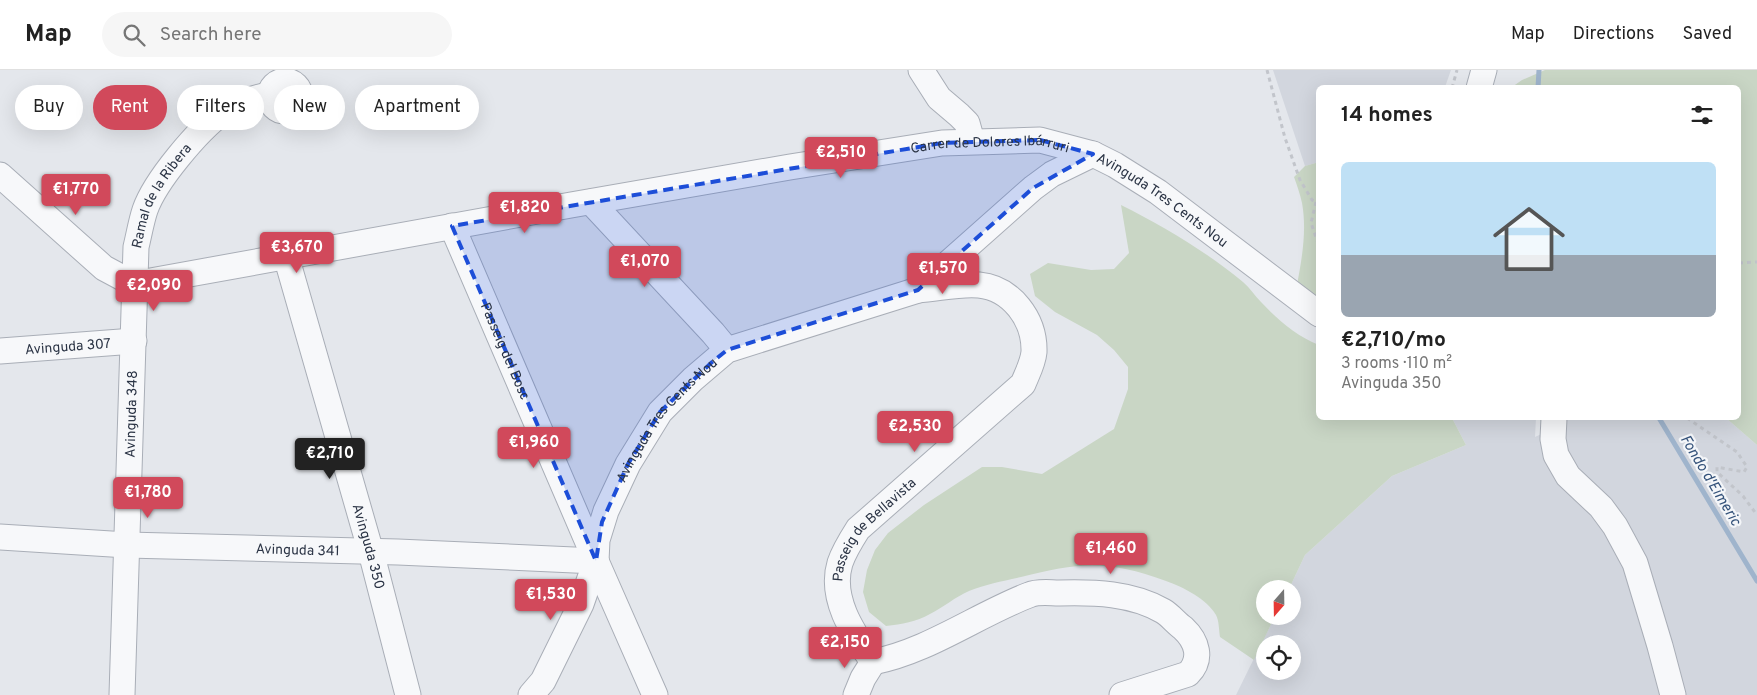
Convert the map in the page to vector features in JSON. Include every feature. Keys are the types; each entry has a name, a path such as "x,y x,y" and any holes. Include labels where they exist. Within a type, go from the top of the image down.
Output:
{"street":[{"path":"921,70 939,98 959,115 966,124 972,141"},
{"path":"1480,85 1484,70"},
{"name":"Ramal de la Ribera","path":"134,284 136,247 146,209 162,177 198,136 223,112 248,100 269,95"},
{"name":"Carrer de Dolores Ibárruri","path":"134,284 790,167 942,143 1040,140 1093,154"},
{"name":"Avinguda Tres Cents Nou","path":"596,561 597,540 606,512 628,464 660,412 693,379 727,350 918,290 1033,188 1052,174 1093,154 1158,192 1316,312"},
{"path":"0,175 104,268 134,284"},
{"path":"591,202 727,350"},
{"name":"Passeig del Bosc","path":"452,226 655,695"},
{"name":"Avinguda 350","path":"286,256 371,552 408,695"},
{"name":"Avinguda 348","path":"122,695 134,341 134,284"},
{"name":"Passeig de Bellavista","path":"873,662 858,640 844,613 838,590 840,564 846,550 858,529 1022,384 1030,370 1034,353 1032,336 1026,317 1011,298 997,288 964,285 918,290"},
{"name":"Avinguda 307","path":"0,351 134,341"},
{"path":"1554,420 1553,438 1556,455 1568,476 1606,514 1625,543 1635,563 1673,695"},
{"name":"Avinguda 341","path":"0,537 127,545 596,561"},
{"path":"531,695 543,681 563,642 581,604 596,561"},
{"path":"856,695 863,678 873,662 892,658 1031,594 1091,592 1130,598 1163,611 1189,634 1198,654 1194,668 1188,674 1122,695"}],"path":[{"path":"1267,70 1285,138 1300,180 1312,200 1316,202"},
{"path":"1453,85 1458,70"},
{"path":"1316,206 1311,223 1316,237"},
{"path":"1741,263 1757,262"},
{"path":"1690,420 1737,452 1741,457 1747,467 1744,472 1717,467 1717,472 1743,496 1757,516"}],"highlighted area":[{"path":"1040,140 1093,154 1033,188 918,290 727,350 711,363 660,412 628,464 602,522 596,561 452,226 942,143"}],"shaded area":[{"path":"1273,70 1451,70 1446,85 1316,85 1316,163 1305,166"},
{"path":"1453,420 1536,420 1535,437 1563,424 1564,420 1728,420 1757,445 1757,695 1236,695 1256,654 1256,680 1301,680 1301,635 1266,635 1271,625 1301,625 1301,580 1293,580 1305,555 1392,476 1466,445"}],"green space":[{"path":"1545,70 1757,70 1757,445 1728,420 1741,420 1741,85 1515,85"},
{"path":"1316,163 1316,299 1297,285 1304,223 1302,203 1294,177 1305,166"},
{"path":"1121,205 1169,231 1215,260 1243,282 1280,321 1302,337 1316,344 1316,420 1453,420 1466,445 1392,476 1305,555 1293,580 1256,580 1256,625 1271,625 1266,635 1256,635 1256,656 1254,660 1220,637 1216,615 1207,604 1194,594 1146,574 1110,567 1077,566 1060,568 988,585 964,593 919,619 886,626 869,612 863,592 867,570 875,550 888,533 924,505 982,467 1002,467 1042,474 1114,429 1128,389 1128,367 1114,350 1097,335 1055,312 1035,296 1030,274 1048,263 1091,270 1114,269 1129,253"}],"waterway":[{"name":"Fondo d'Eimeric","path":"1538,85 1539,70"},
{"name":"Fondo d'Eimeric","path":"1660,420 1757,581"}]}
